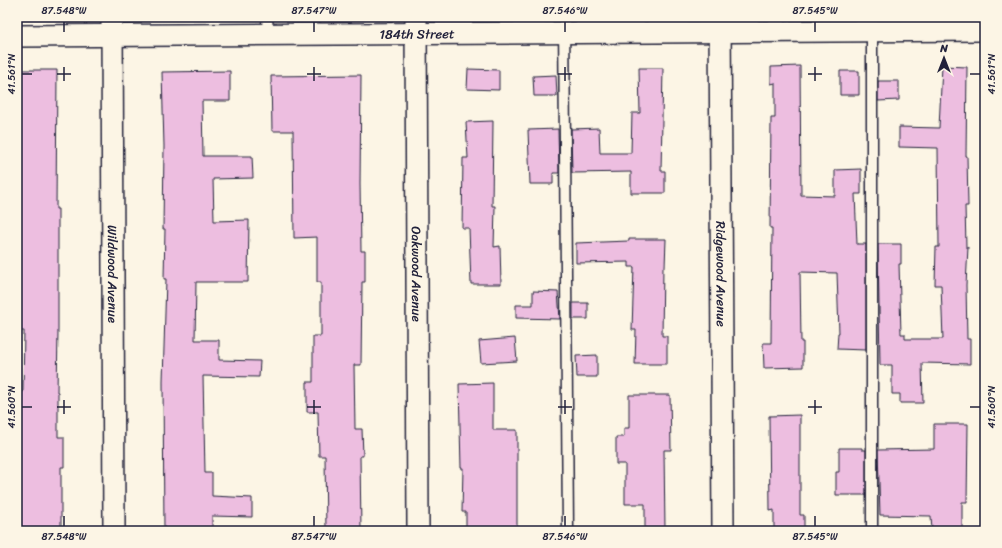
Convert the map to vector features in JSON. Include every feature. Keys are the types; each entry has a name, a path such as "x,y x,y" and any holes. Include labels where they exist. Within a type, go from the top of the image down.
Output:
{"street":[{"name":"Ridgewood Avenue","path":"720,24 722,531"},
{"name":"184th Street","path":"17,36 112,26 872,24 985,30"},
{"name":"Oakwood Avenue","path":"416,25 418,531"},
{"name":"Wildwood Avenue","path":"112,26 114,531"}],"lane":[{"path":"872,24 872,531"},
{"path":"564,25 568,531"}],"building":[{"path":"800,66 801,195 835,196 835,170 861,169 861,194 855,194 857,244 866,244 866,350 837,349 839,333 837,273 800,272 801,342 803,342 803,367 764,368 763,343 771,343 771,118 775,118 775,83 771,84 771,67"},
{"path":"942,66 967,67 966,156 968,206 965,206 966,247 968,247 966,285 967,339 970,339 970,364 922,363 923,403 900,403 900,394 892,394 892,365 880,365 878,244 901,244 901,264 899,264 901,334 905,334 905,339 943,339 941,285 935,285 936,247 939,247 938,148 899,147 899,127 939,128"},
{"path":"639,68 663,68 661,171 665,171 665,193 631,193 631,172 572,173 571,129 599,128 600,153 631,153 632,113 640,113"},
{"path":"468,69 499,70 499,90 467,89"},
{"path":"17,70 57,70 57,392 58,437 64,437 64,467 61,467 61,531 17,531 17,392 23,392 24,331 17,331"},
{"path":"230,71 230,101 202,101 203,156 252,156 253,178 213,179 214,221 249,220 248,282 196,282 195,340 219,340 219,360 260,361 259,377 203,376 205,473 212,473 212,496 252,498 252,517 212,516 212,531 164,531 163,381 166,279 164,279 165,229 163,229 164,146 162,72"},
{"path":"840,71 859,71 859,95 840,95"},
{"path":"361,75 361,251 365,251 365,282 362,282 361,365 354,365 355,429 362,429 363,456 360,456 361,531 326,531 325,456 319,456 318,412 307,412 307,382 313,382 313,336 321,336 321,282 317,282 317,237 294,238 293,131 272,131 271,76"},
{"path":"556,75 557,96 534,96 533,76"},
{"path":"878,81 899,81 899,100 878,101"},
{"path":"493,121 492,206 495,206 494,247 500,246 501,284 471,284 469,228 462,228 463,158 468,158 466,122"},
{"path":"558,129 559,173 553,173 553,184 530,184 528,130"},
{"path":"629,239 666,239 665,267 663,267 662,336 667,336 667,364 635,364 636,330 632,330 634,267 629,267 629,262 576,263 576,243 629,241"},
{"path":"533,291 558,292 560,319 516,318 516,305 533,305"},
{"path":"573,303 588,303 588,319 573,319"},
{"path":"515,338 517,361 481,363 479,341"},
{"path":"597,355 597,377 577,377 576,356"},
{"path":"493,383 493,430 517,430 517,531 466,531 466,512 462,512 463,468 461,468 459,384"},
{"path":"629,395 670,395 671,450 664,450 665,531 645,531 645,504 625,504 625,464 616,464 616,437 624,437 624,428 629,428"},
{"path":"800,415 800,515 804,515 804,531 774,531 774,510 770,511 769,416"},
{"path":"934,424 968,424 967,502 962,502 962,531 932,531 931,516 880,515 878,450 934,449"},
{"path":"839,448 862,448 862,450 866,450 866,495 836,495 836,472 839,472"}]}
